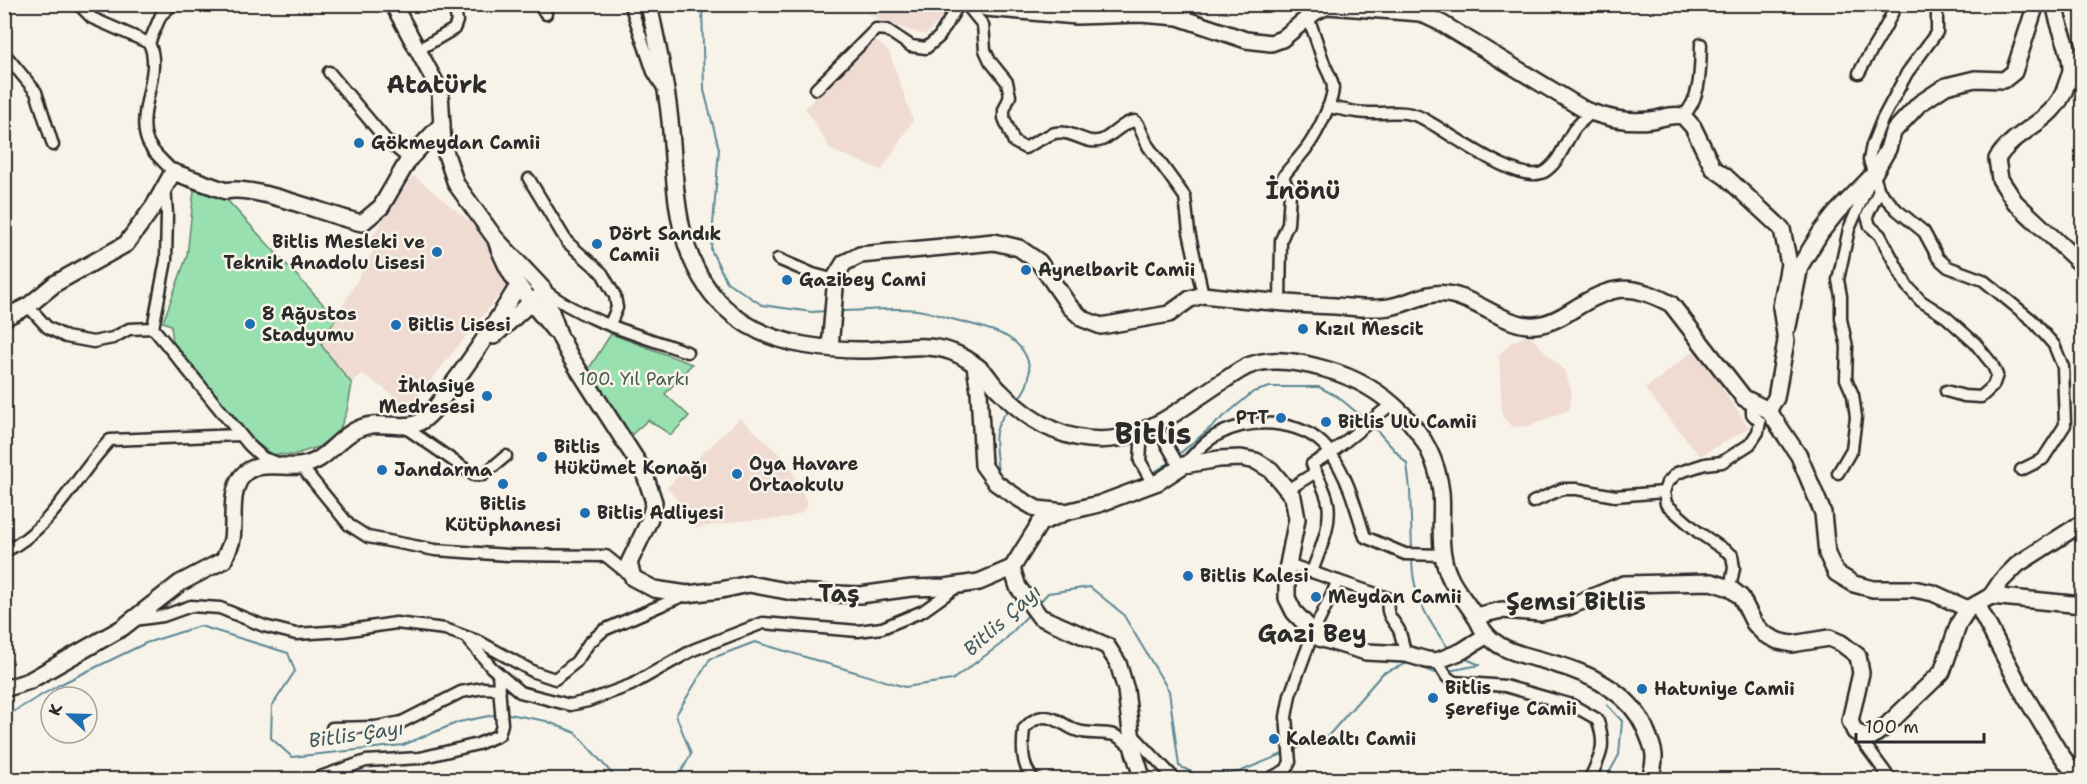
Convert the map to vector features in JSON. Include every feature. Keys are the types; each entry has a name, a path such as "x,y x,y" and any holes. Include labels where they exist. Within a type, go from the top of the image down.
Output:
{"street":[{"path":"78,4 92,18 149,43 152,50 151,83 145,118 146,139 154,151 173,172 226,191 234,189 279,199 362,223 381,207 409,159 442,124"},
{"path":"149,43 161,15 173,4"},
{"path":"393,4 440,91 443,146 456,184 495,238 543,289 559,302 610,324 687,352"},
{"path":"418,50 454,29 457,21 454,4"},
{"path":"538,4 546,14"},
{"path":"630,4 653,72 666,94"},
{"path":"649,4 666,94 681,225 688,250 708,289 719,304 740,321 759,332 802,345 859,350 933,347 955,353 984,371 1007,399 1023,413 1047,428 1078,437 1119,438 1148,427 1170,417 1206,391 1248,366 1278,361 1303,363 1349,376 1393,403 1405,414 1435,462 1441,492 1443,555 1454,588 1487,635 1504,649 1581,673 1625,699 1642,720 1654,752 1656,762 1649,780"},
{"path":"816,89 876,29 886,30 911,46 926,48 939,37 959,4"},
{"path":"966,4 983,25 985,50 990,61 1007,82 1010,96 1004,110 1004,118 1014,142 1024,148 1055,133 1068,133 1089,141 1100,141 1128,123 1138,124 1148,146 1185,197 1203,295"},
{"path":"976,4 986,8 1076,16 1140,14 1178,17 1246,40 1271,43 1282,39 1327,5 1420,13 1607,118 1631,122 1671,114 1683,116 1693,127 1713,168 1726,177 1782,229 1790,264 1781,308 1786,341"},
{"path":"1859,73 1871,48 1890,20 1896,4"},
{"path":"1937,4 1937,32 1907,73 1882,120 1869,160 1879,191 1897,210 1924,232 1938,258 1948,267 1983,280 2032,320 2054,345 2063,367 2065,425 2043,459 2021,470"},
{"path":"1838,473 1852,448 1856,417 1853,395 1846,379 1847,347 1841,319 1838,280 1849,229 1873,175 1888,149 1893,132 1919,104 1946,86 1975,79 2004,80 2014,72 2036,4"},
{"path":"2055,4 2069,53 2071,70 2063,98 2052,113 2005,146 1997,159 2000,179 2015,202 2082,265"},
{"path":"1281,304 1281,240 1288,224 1290,193 1283,177 1302,155 1328,107 1333,86 1317,36 1308,18"},
{"path":"1683,116 1695,98 1700,75 1701,44"},
{"path":"4,53 36,92 53,145"},
{"path":"329,72 386,140 409,159"},
{"path":"1328,107 1368,113 1403,111 1422,118 1466,146 1514,171 1530,174 1543,173 1557,160 1574,129 1593,112"},
{"path":"4,318 28,306 56,283 126,244 154,206 173,172"},
{"path":"1768,410 1776,398 1800,266 1826,225 1873,175"},
{"path":"529,179 567,242 602,273 615,296 617,308 610,324"},
{"path":"165,185 166,260 153,328 249,446 263,458 285,466"},
{"path":"1879,191 1867,216 1870,226 1880,235 1906,286 1921,301 1946,317 1975,343 1992,364 1997,375 1993,386 1981,397 1964,396 1946,391"},
{"path":"495,238 506,267 518,286 560,337"},
{"path":"830,348 835,280 844,263 860,255 994,242 1020,248 1039,262 1070,307 1083,319 1101,326 1169,314 1191,299 1203,295 1281,304 1390,307 1424,296 1445,293 1466,298 1515,322 1536,325 1561,318 1593,297 1614,289 1636,290 1654,295 1671,304 1744,398 1768,410 1798,456 1823,513 1827,554 1836,573 1854,584 1873,589 1914,589 1979,603 2082,605"},
{"path":"778,259 813,274 835,280"},
{"path":"4,689 29,681 122,628 180,583 224,560 232,540 234,496 242,476 251,469 301,466 325,456 355,430 376,423 403,426 418,423 434,410 478,350 518,286 531,275"},
{"path":"478,350 543,289"},
{"path":"543,289 560,337 582,376 644,472 654,502 649,521 629,563 633,578"},
{"path":"28,306 47,327 66,337 93,342 113,338 129,329 153,328"},
{"path":"975,366 979,391 983,465 996,483 1037,509 1066,512"},
{"path":"1730,588 1734,568 1732,555 1698,532 1666,504 1664,492 1667,483 1677,474 1705,464 1722,462 1750,444 1758,432 1760,422 1752,414 1752,402"},
{"path":"1311,572 1327,528 1329,515 1328,502 1312,464 1331,453 1393,403"},
{"path":"301,466 349,525 368,537 435,550 508,555 606,556 633,578 654,589 687,594 749,584 792,592 860,596 911,588 959,586 979,582 1012,568 1040,523 1066,512 1099,504 1178,462 1217,434 1242,426 1272,423 1305,431 1331,453 1348,481 1365,537 1405,554 1443,555"},
{"path":"403,426 474,475 483,475 506,456"},
{"path":"1148,427 1178,462"},
{"path":"1148,427 1140,461 1150,478"},
{"path":"4,552 45,523 94,457 110,440 240,435"},
{"path":"1178,462 1241,458 1256,461 1271,470 1289,489 1293,497 1297,519 1288,564 1287,598 1294,612 1319,638 1366,652 1406,654 1427,660 1447,659 1487,635"},
{"path":"1289,489 1316,472"},
{"path":"1533,502 1562,489 1577,489 1615,496 1664,492"},
{"path":"1855,732 1870,738 1877,733 1942,672 1959,623 2018,564 2082,523"},
{"path":"2058,538 2082,535"},
{"path":"1288,564 1388,598 1387,607 1391,621 1399,630 1406,654"},
{"path":"1012,568 1018,587 1040,617 1107,646 1118,663 1126,690 1133,749 1143,780"},
{"path":"1267,780 1286,770 1290,762 1286,717 1290,695 1313,633 1338,581"},
{"path":"1475,616 1502,610 1541,613 1568,607 1624,584 1711,582 1730,588 1741,597 1754,623 1764,634 1778,641 1792,644 1829,638 1841,643 1858,656 1861,673 1850,721 1855,732 1891,780"},
{"path":"467,638 498,673 520,692 570,705 588,701 631,685 693,650 763,623 858,631 882,628 923,610 959,586"},
{"path":"132,621 163,615 191,606 220,608 264,626 296,634 343,632 396,623 446,629 480,642 534,672 555,679 576,662 589,643 604,630 687,594"},
{"path":"1979,603 2025,696 2079,780"},
{"path":"1447,659 1447,677 1454,682 1505,686 1572,705 1597,719 1604,742 1600,759 1588,780"},
{"path":"320,777 366,761 420,758 478,744 499,735 502,724 498,673"},
{"path":"332,728 375,727 402,722 461,692 483,688 500,689"},
{"path":"1034,780 1023,759 1024,729 1032,721 1044,717 1060,721 1074,730 1092,734 1112,734 1121,738 1133,749"},
{"path":"1131,732 1176,780"}],"shaded area":[{"path":"856,5 949,5 943,17 925,35 881,21"},
{"path":"875,40 889,52 913,120 882,170 831,150 805,108"},
{"path":"413,175 480,230 509,283 409,407 362,373 352,384 321,345 375,248 371,238"},
{"path":"1529,335 1565,372 1572,392 1569,410 1528,426 1512,427 1502,416 1499,355 1511,342"},
{"path":"1696,349 1749,428 1700,456 1645,389"},
{"name":"Oya Havare Ortaokulu","path":"740,418 788,462 808,505 801,513 787,518 740,521 696,528 667,487"}],"green space":[{"name":"8 Ağustos Stadyumu","path":"194,190 227,200 336,318 321,345 352,384 347,411 339,431 318,447 293,455 271,454 251,438 173,343 171,325 163,322 187,256"},
{"name":"100. Yıl Parkı","path":"611,334 692,364 665,394 689,416 671,435 648,420 630,436 588,370"}],"waterway":[{"path":"702,4 704,90 719,149 711,250 727,282 762,305 812,312 826,311"},
{"path":"838,311 897,309 921,311 1003,335 1023,351 1029,367 1027,384 1017,400"},
{"path":"1178,455 1253,392 1270,387 1319,387 1338,397 1366,420"},
{"path":"998,473 996,432 1009,409"},
{"path":"1373,426 1407,464 1412,550"},
{"path":"1151,474 1172,461"},
{"path":"1133,484 1146,476"},
{"path":"1412,559 1418,596 1434,628 1449,649"},
{"name":"Bitlis Çayı","path":"1038,604 1048,593 1090,587 1123,614 1169,691 1179,766 1202,777 1239,772 1285,753"},
{"name":"Bitlis Çayı","path":"677,780 691,754 676,715 710,659 755,642 905,687 952,680 1001,644 1030,613"},
{"name":"Bitlis Çayı","path":"4,717 59,685 146,643 200,626 288,653 295,671 272,706 271,738 292,757 403,745 459,722 499,714"},
{"path":"1464,658 1480,665"},
{"name":"Bitlis Çayı","path":"1293,750 1328,736 1383,673 1408,663 1435,673 1439,672"},
{"name":"Bitlis Çayı","path":"1448,671 1480,665"},
{"name":"Bitlis Çayı","path":"1605,780 1619,755 1622,721 1607,705"},
{"name":"Bitlis Çayı","path":"504,713 546,721 576,733 614,776 647,780"}],"place":[{"name":"Gökmeydan Camii","path":"359,143"},
{"name":"Dört Sandık Camii","path":"597,244"},
{"name":"Bitlis Mesleki ve Teknik Anadolu Lisesi","path":"437,252"},
{"name":"Aynelbarit Camii","path":"1026,270"},
{"name":"Gazibey Cami","path":"787,280"},
{"name":"8 Ağustos Stadyumu","path":"250,324"},
{"name":"Bitlis Lisesi","path":"396,325"},
{"name":"Kızıl Mescit","path":"1303,329"},
{"name":"İhlasiye Medresesi","path":"487,396"},
{"name":"PTT","path":"1281,418"},
{"name":"Bitlis Ulu Camii","path":"1326,422"},
{"name":"Bitlis Hükümet Konağı","path":"542,457"},
{"name":"Jandarma","path":"382,470"},
{"name":"Oya Havare Ortaokulu","path":"737,474"},
{"name":"Bitlis Kütüphanesi","path":"503,484"},
{"name":"Bitlis Adliyesi","path":"585,513"},
{"name":"Bitlis Kalesi","path":"1188,576"},
{"name":"Meydan Camii","path":"1316,597"},
{"name":"Hatuniye Camii","path":"1642,689"},
{"name":"Bitlis Şerefiye Camii","path":"1433,698"},
{"name":"Kalealtı Camii","path":"1274,739"}],"district":[{"name":"Atatürk","path":"437,85"},
{"name":"İnönü","path":"1303,191"},
{"name":"Bitlis","path":"1153,433"},
{"name":"Taş","path":"839,594"},
{"name":"Şemsi Bitlis","path":"1576,602"},
{"name":"Gazi Bey","path":"1312,634"}]}
